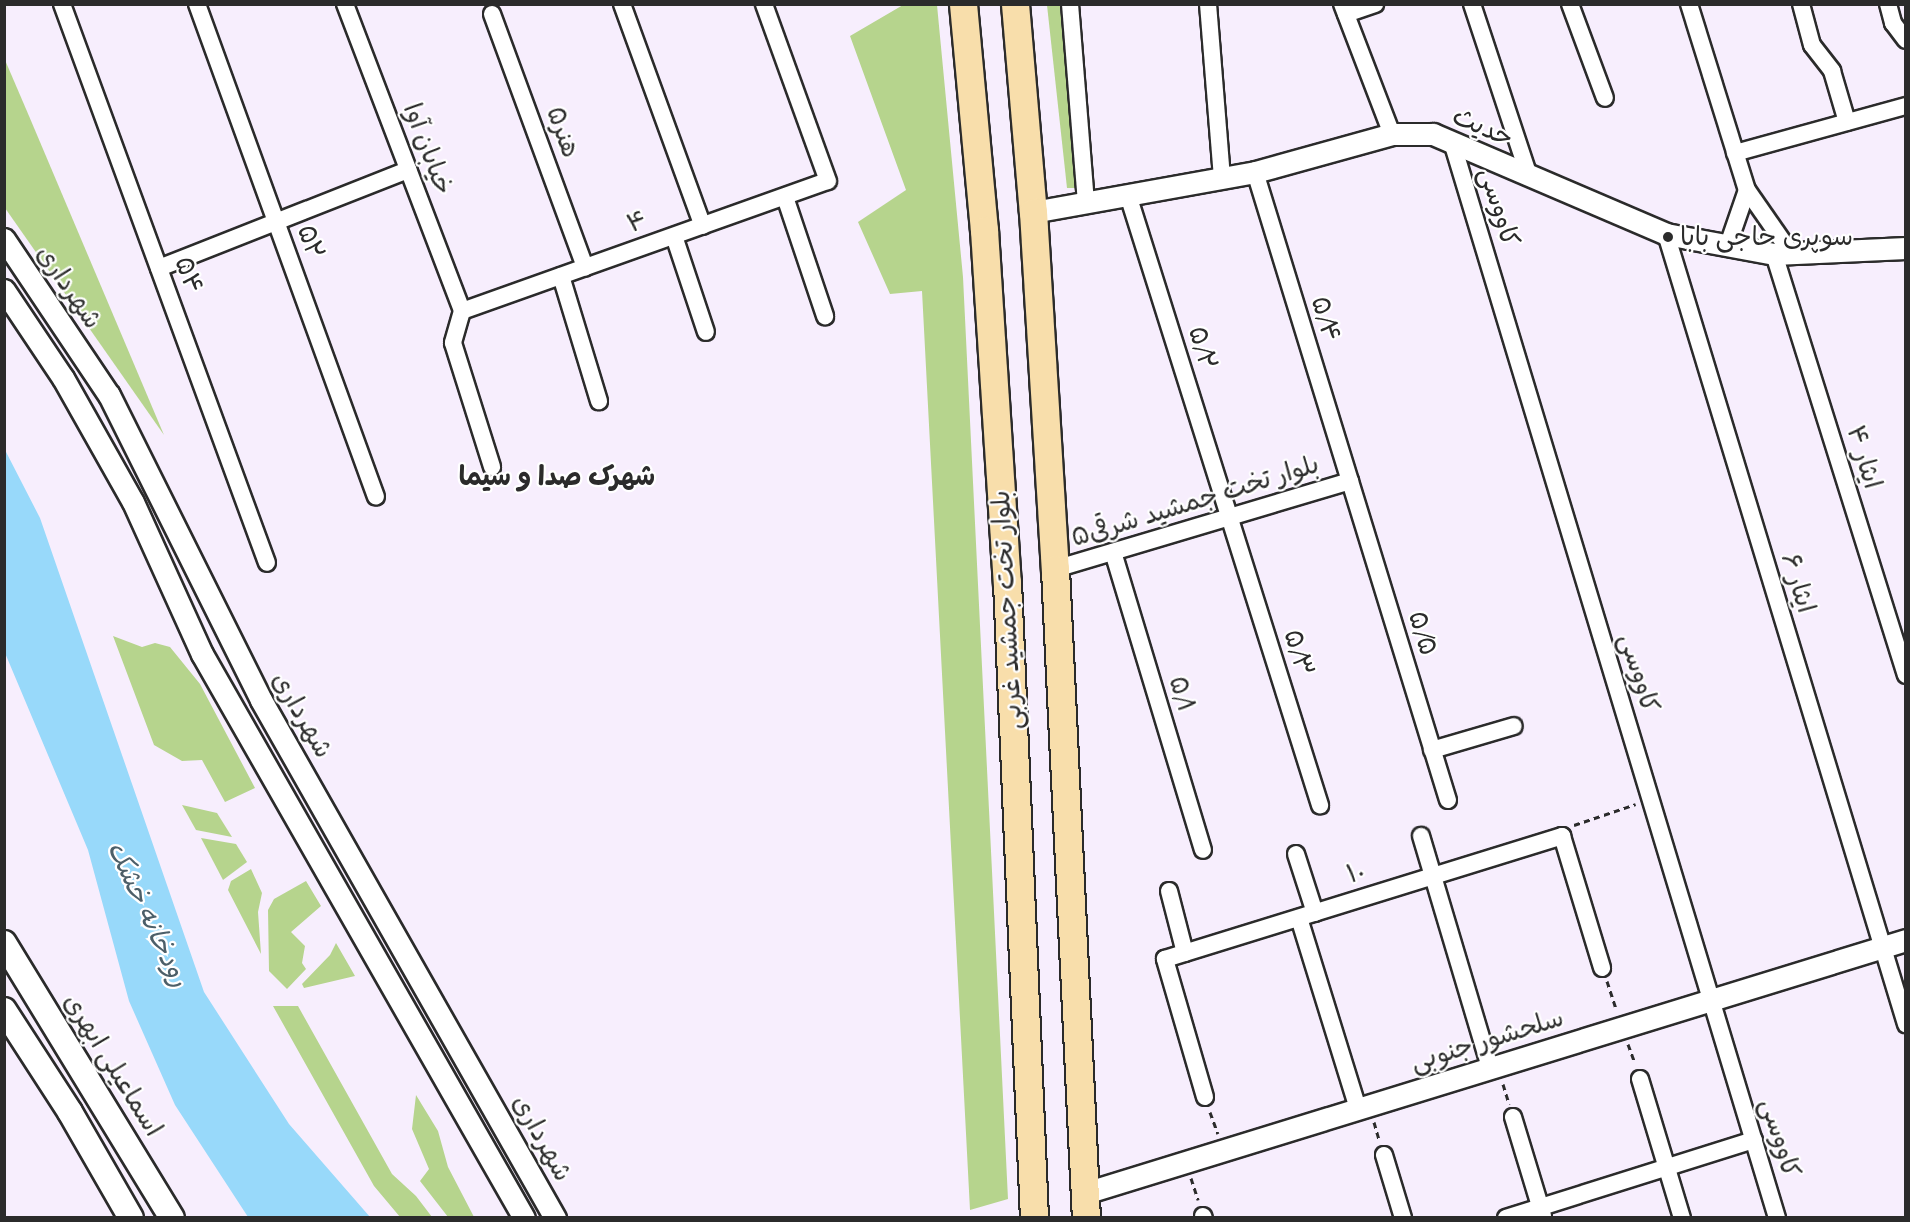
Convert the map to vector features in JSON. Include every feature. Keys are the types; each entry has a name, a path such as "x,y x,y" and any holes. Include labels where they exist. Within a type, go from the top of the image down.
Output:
{"main road":[{"name":"بلوار تخت جمشید غربی","path":"963,4 984,230 1007,582 1034,1218"},
{"name":"بلوار تخت جمشید غربی","path":"1015,4 1033,212 1055,569 1086,1205"},
{"name":"اسماعیلی ابهری","path":"4,943 172,1218"},
{"path":"4,1010 70,1112 131,1218"}],"street":[{"name":"۵۴","path":"62,4 267,562"},
{"name":"۵۲","path":"197,4 376,497"},
{"name":"خیابان آوا","path":"345,4 462,311"},
{"path":"622,4 703,226"},
{"name":"۴","path":"462,311 828,182 764,4"},
{"path":"1070,4 1086,202"},
{"path":"1208,4 1222,178"},
{"path":"1375,4 1344,9 1392,134"},
{"path":"1472,4 1529,176"},
{"path":"1570,4 1605,98"},
{"name":"ایثار ۴","path":"1689,4 1747,190 1783,254 1905,675"},
{"path":"1801,4 1812,45 1832,71 1847,122"},
{"path":"1888,4 1893,23 1905,40"},
{"name":"هنر۵","path":"492,14 585,267"},
{"path":"1735,153 1905,105"},
{"name":"حدیث","path":"1033,212 1255,172 1392,134 1433,134 1666,234 1783,254 1905,248"},
{"name":"کاووسی","path":"1452,142 1777,1218"},
{"path":"159,268 408,170"},
{"name":"۵/۴","path":"1255,172 1350,480"},
{"path":"1728,245 1747,190"},
{"name":"۵/۲","path":"1128,195 1229,517"},
{"path":"785,197 825,316"},
{"name":"ایثار ۶","path":"1666,234 1905,1024"},
{"path":"674,236 706,332"},
{"name":"شهرداری","path":"4,239 109,395 261,700 555,1218"},
{"path":"561,276 599,402"},
{"name":"شهرداری","path":"4,290 63,378 133,502 202,654 524,1218"},
{"path":"462,311 453,343 492,467"},
{"name":"بلوار تخت جمشید شرقی۵","path":"1055,569 1350,480"},
{"name":"۵/۵","path":"1350,480 1448,800"},
{"name":"۵/۳","path":"1229,517 1320,805"},
{"name":"۵/۱","path":"1113,552 1203,850"},
{"path":"1432,750 1514,726"},
{"path":"1420,836 1494,1067"},
{"path":"1562,836 1602,968"},
{"name":"۱۰","path":"1205,1097 1165,959 1562,836"},
{"path":"1296,854 1307,915 1364,1107"},
{"path":"1169,891 1185,953"},
{"name":"سلحشور جنوبی","path":"1086,1205 1186,1162 1905,940"},
{"path":"1640,1079 1682,1218"},
{"path":"1513,1117 1542,1212"},
{"path":"1506,1218 1542,1212 1667,1167 1754,1140"},
{"path":"1384,1155 1403,1218"}],"path":[{"path":"1562,836 1576,823 1651,799"},
{"path":"1494,1067 1513,1117"},
{"path":"1205,1097 1224,1150"},
{"path":"1364,1107 1384,1155"},
{"path":"1186,1162 1203,1217"}],"green space":[{"path":"903,5 937,5 963,277 1008,1199 970,1210 922,291 890,294 858,222 906,190 850,36"},
{"path":"1047,5 1060,5 1076,188 1067,188"},
{"path":"5,60 29,116 164,435 5,208"},
{"path":"113,636 142,647 155,643 170,647 200,684 255,788 225,802 202,760 182,761 154,745"},
{"path":"182,805 217,813 232,837 196,830"},
{"path":"201,838 236,844 247,862 223,880"},
{"path":"251,869 262,893 258,912 261,954 228,890 231,881"},
{"path":"306,881 321,906 291,932 305,946 302,963 306,969 287,989 269,971 268,910 274,899"},
{"path":"336,943 355,976 304,988 302,984 330,955"},
{"path":"273,1006 298,1006 392,1174 416,1196 432,1217 400,1217 374,1186"},
{"path":"416,1095 438,1131 448,1167 474,1217 448,1217 420,1181 429,1169 412,1129"}],"water":[{"name":"رودخانه خشک","path":"4,448 40,518 204,992 289,1124 370,1217 248,1217 175,1105 129,1001 88,850 5,653"}],"place":[{"name":"سوپری حاجی بابا","path":"1668,237"}],"district":[{"name":"شهرک صدا و سیما","path":"557,477"}]}
